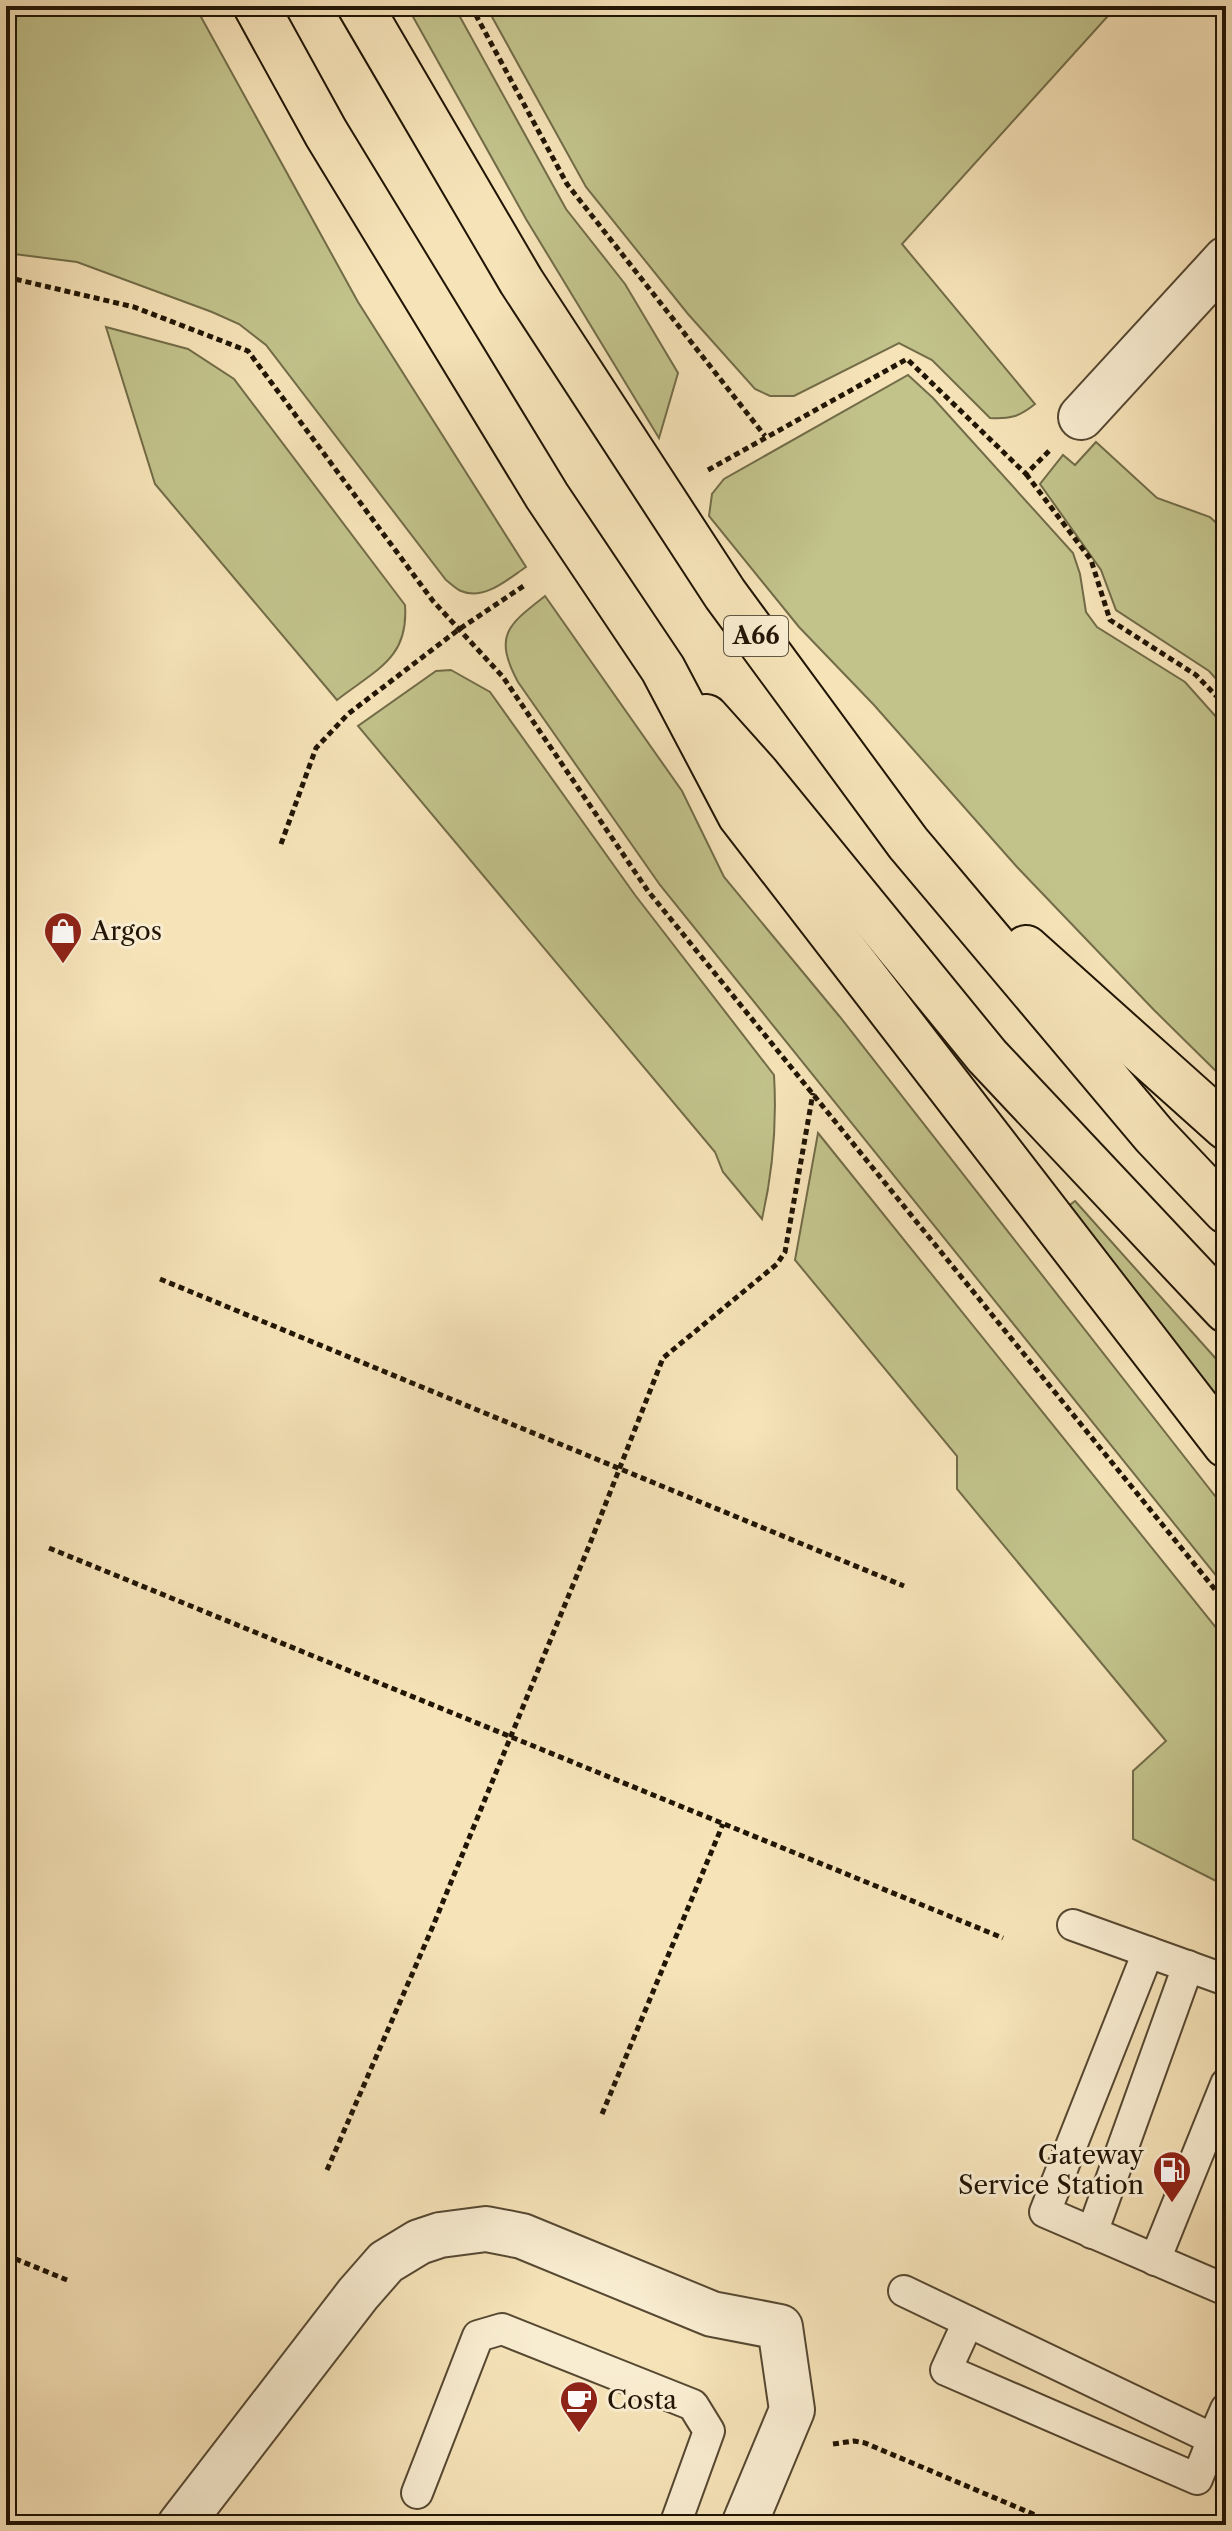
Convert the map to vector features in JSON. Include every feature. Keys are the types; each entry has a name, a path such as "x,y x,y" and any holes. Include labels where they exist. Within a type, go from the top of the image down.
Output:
{"highway":[{"path":"256,6 326,133 547,496 663,669 740,815 1226,1445"},
{"name":"A66","path":"360,6 521,281 716,581 908,843 1154,1135 1226,1211"},
{"path":"663,669 757,774 987,1056 1226,1310"},
{"name":"A66","path":"908,843 1226,1127"}],"street":[{"path":"1081,417 1226,259"},
{"path":"180,2525 386,2262 419,2242 440,2235 486,2229 522,2236 712,2314 780,2327 792,2410 744,2525"}],"lane":[{"path":"1073,1925 1226,1980"},
{"path":"1148,1952 1045,2212 1155,2260 1224,2283"},
{"path":"1092,2233 1188,1966"},
{"path":"1155,2260 1226,2084"},
{"path":"904,2291 1213,2439"},
{"path":"968,2322 946,2370 1197,2479 1226,2409"},
{"path":"417,2493 478,2336 502,2329 693,2405 709,2431 675,2525"}],"path":[{"path":"471,6 567,184 765,436"},
{"path":"6,277 134,307 248,351 423,589 503,677 648,891 1226,1603"},
{"path":"708,470 907,359 1026,474 1091,560 1110,620 1196,675 1226,706"},
{"path":"1026,474 1081,417"},
{"path":"281,844 316,748 348,714 458,630 525,585"},
{"path":"327,2170 433,1926 663,1358 777,1264 785,1252 813,1091"},
{"path":"160,1279 904,1586"},
{"path":"49,1548 1003,1938"},
{"path":"602,2114 723,1824"},
{"path":"6,2255 67,2280"},
{"path":"778,2444 819,2460 833,2444 865,2443 1059,2525"}],"green space":[{"path":"6,6 195,6 358,302 526,567 495,587 478,593 461,591 446,580 266,345 239,324 77,262 6,253"},
{"path":"407,6 454,6 566,209 625,284 678,373 659,438 526,219"},
{"path":"486,6 1117,6 902,244 1035,404 1014,416 990,418 932,360 899,343 794,396 770,396 755,389 688,314 586,187"},
{"path":"106,327 188,349 234,379 405,605 405,623 395,651 387,662 337,700 155,484"},
{"path":"908,375 933,398 1073,553 1086,612 1097,627 1185,682 1226,728 1226,1081 1017,867 874,705 799,627 709,516 712,494 724,479"},
{"path":"1096,442 1157,498 1210,517 1226,532 1226,690 1209,671 1116,610 1101,570 1040,484 1063,455 1075,465"},
{"path":"545,596 682,791 724,877 840,1017 1226,1510 1226,1588 660,885 518,682 506,653 508,632 522,615"},
{"path":"451,670 490,692 635,895 774,1075 773,1148 762,1219 723,1172 715,1152 358,726 436,671"},
{"path":"818,1133 1226,1640 1226,1886 1133,1839 1133,1771 1166,1741 957,1489 957,1456 795,1260"},
{"path":"1075,1201 1226,1370 1226,1415 1067,1207"}],"place":[{"name":"Argos","path":"63,965"},
{"name":"Gateway Service Station","path":"1172,2204"},
{"name":"Costa","path":"579,2434"}]}
